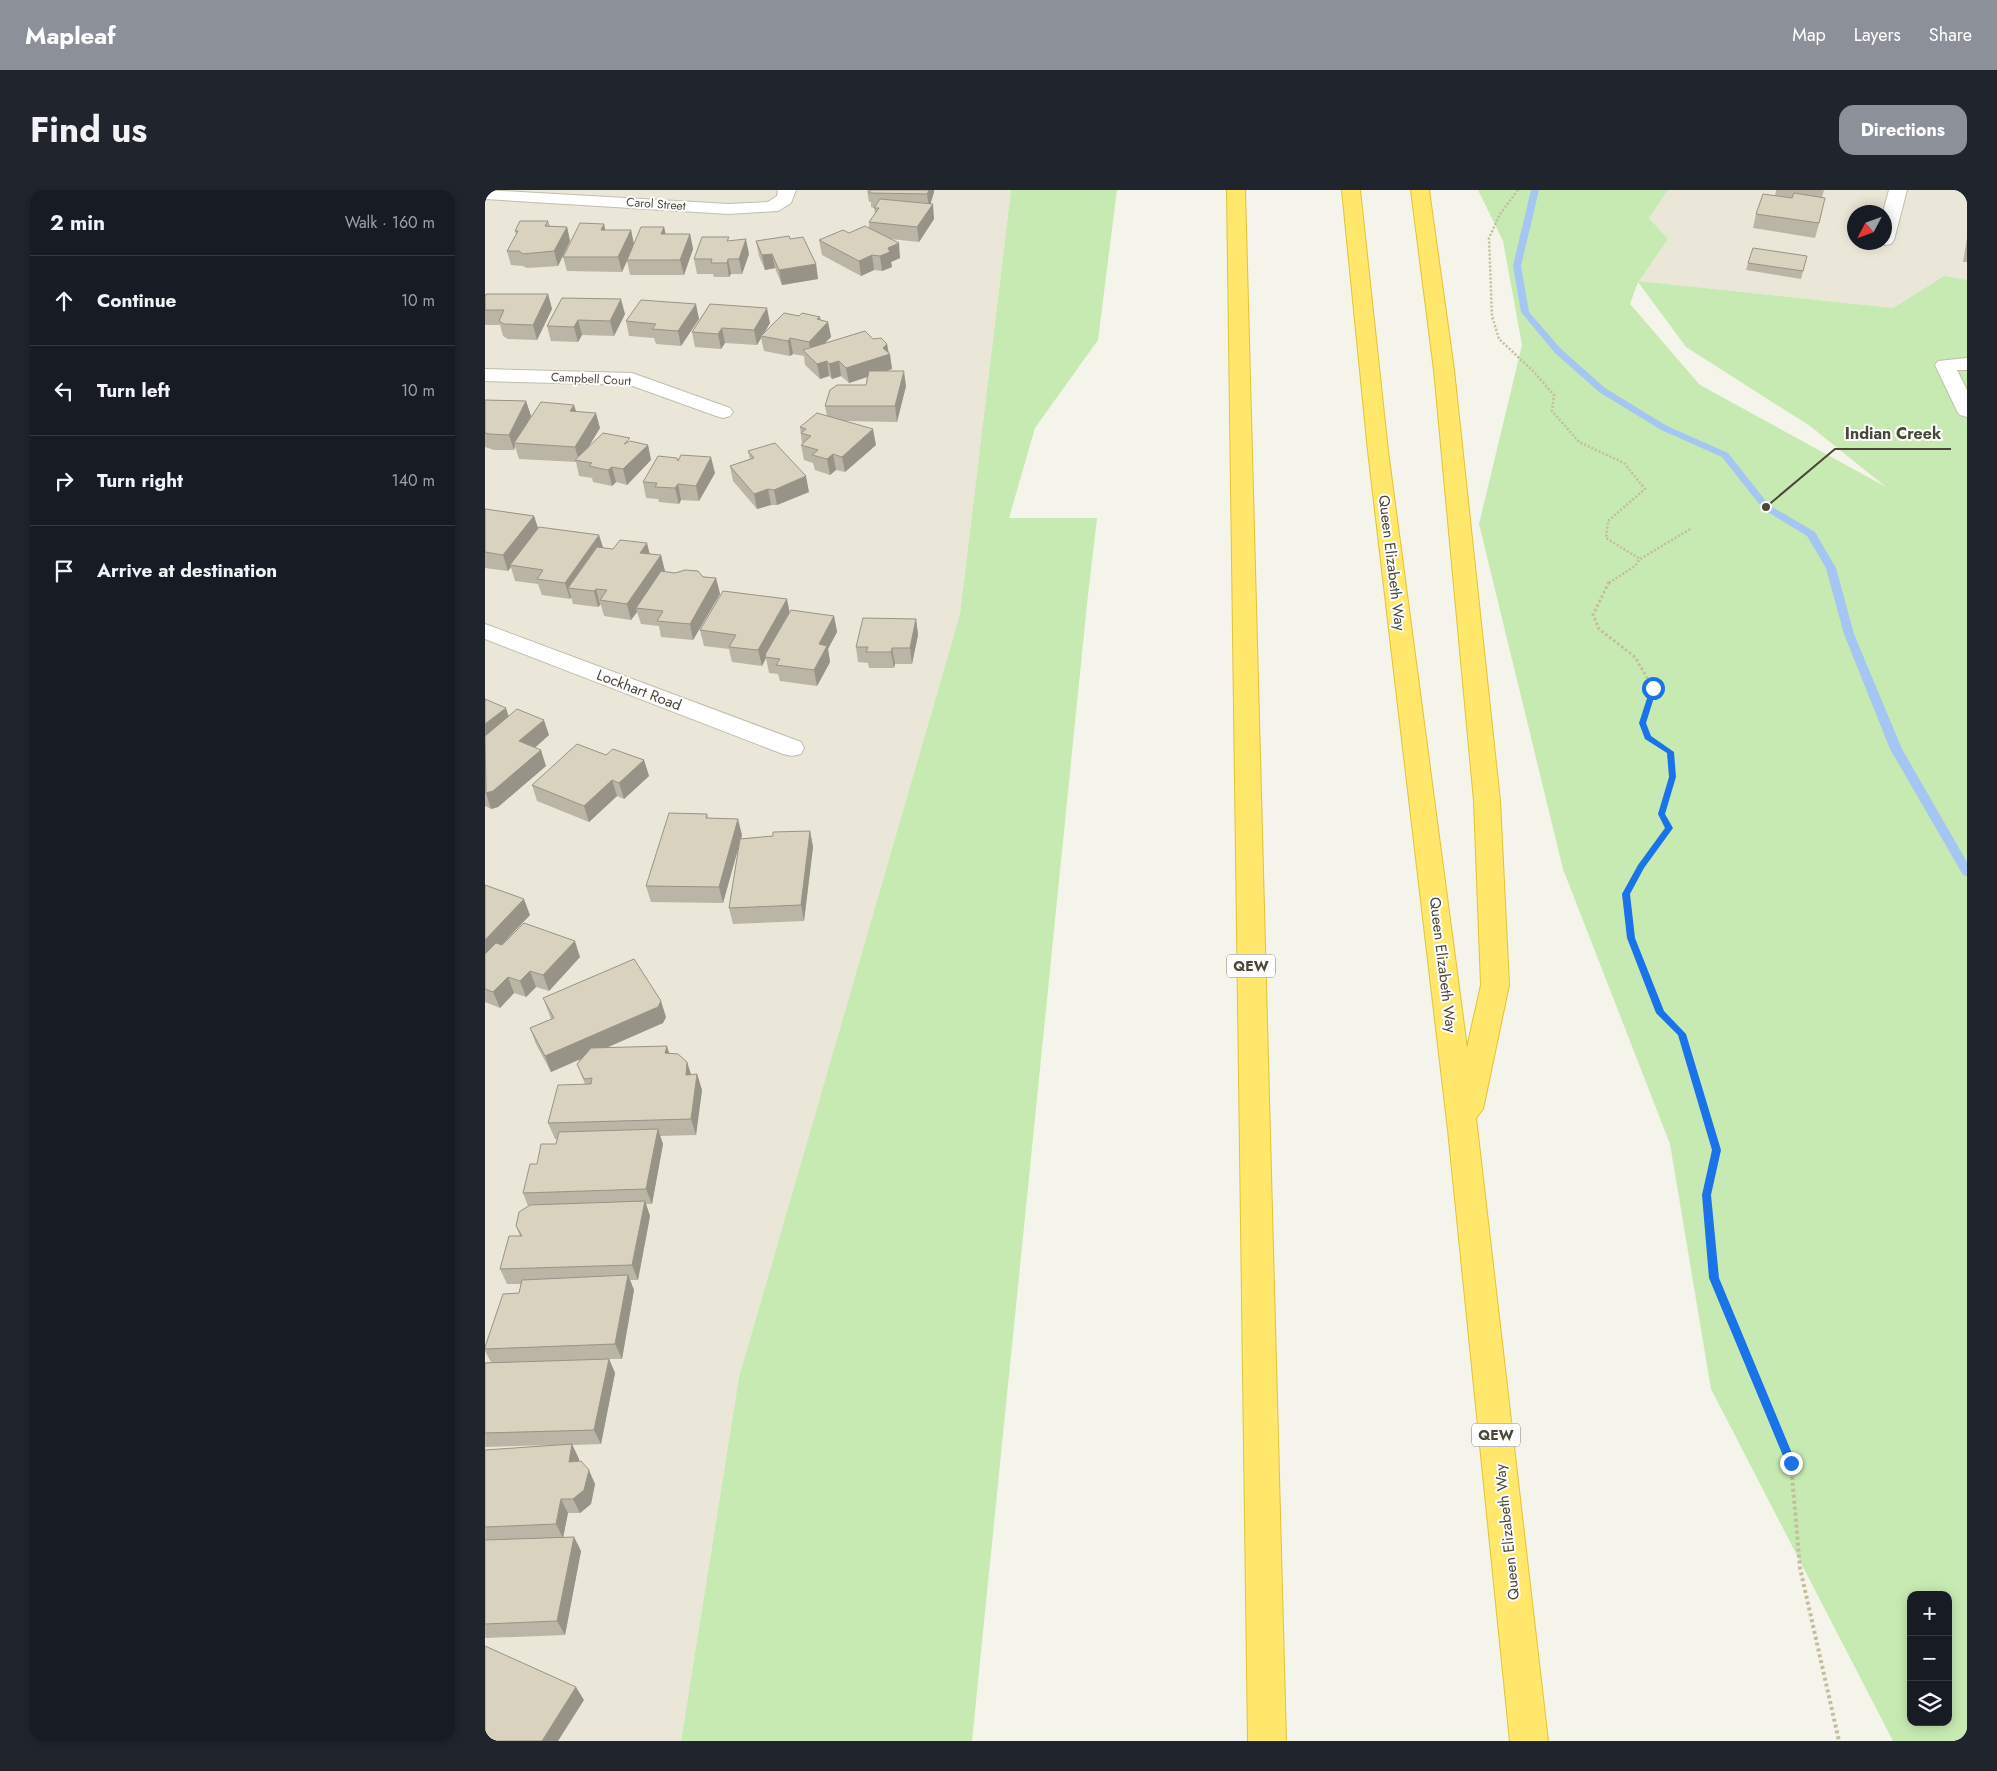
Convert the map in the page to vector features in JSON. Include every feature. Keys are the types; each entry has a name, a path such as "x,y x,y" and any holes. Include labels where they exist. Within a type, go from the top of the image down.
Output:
{"highway":[{"name":"QEW","path":"1236,190 1267,1741"},
{"name":"Queen Elizabeth Way","path":"1351,190 1378,451 1463,1130 1529,1741"},
{"path":"1420,190 1444,370 1487,802 1495,985 1463,1130"}],"street":[{"name":"Carol Street","path":"485,194 729,209 772,207 785,199 787,190"},
{"path":"1892,213 1898,190"},
{"path":"1967,364 1945,365 1967,411"},
{"name":"Campbell Court","path":"485,375 631,379 723,412"},
{"name":"Lockhart Road","path":"487,635 792,748"}],"path":[{"path":"1518,190 1500,214 1489,238 1492,316 1499,339 1533,371 1554,395 1552,410 1579,442 1624,463 1645,489 1608,521 1606,538 1640,559"},
{"path":"1692,528 1640,559 1635,566 1609,582 1593,615 1599,629 1635,657 1653,688 1642,723 1647,737 1671,752 1672,777 1661,814 1669,828 1641,866 1626,894 1631,938 1660,1013 1682,1034 1717,1150 1707,1195 1714,1278 1791,1463 1800,1568 1839,1741"}],"shaded area":[{"path":"485,190 1011,190 960,614 739,1377 681,1741 485,1741"},
{"path":"1668,190 1967,190 1967,280 1944,276 1893,308 1638,281 1668,239 1649,218"}],"green space":[{"path":"1011,190 1117,190 1098,340 1035,428 1009,518 1097,518 972,1741 681,1741 739,1377 960,614"},
{"path":"1478,190 1668,190 1649,218 1668,239 1639,281 1893,308 1944,276 1967,280 1967,1741 1893,1741 1711,1389 1670,1144 1563,869 1479,524 1522,345 1503,241","holes":["1638,282 1686,347 1810,426 1886,487 1700,385 1630,304"]}],"building":[{"path":"871,190 929,190 927,194 869,193"},
{"path":"1794,193 1825,198 1819,223 1756,214 1763,194 1792,198"},
{"path":"880,199 933,204 917,227 869,222 879,208 874,208"},
{"path":"520,221 548,221 545,226 567,227 554,251 523,254 519,251 507,251 518,231 515,231"},
{"path":"580,223 604,224 601,230 631,230 618,257 563,257"},
{"path":"865,226 899,243 888,248 890,252 880,256 872,255 859,261 819,240 843,230 849,233"},
{"path":"641,227 664,227 661,234 690,234 680,260 627,260"},
{"path":"789,236 790,239 803,237 816,264 779,270 772,254 762,255 756,241"},
{"path":"702,237 729,237 727,241 746,239 739,259 728,259 727,263 711,263 712,259 694,259"},
{"path":"1753,248 1807,256 1803,271 1748,263"},
{"path":"486,294 548,294 533,325 504,324 499,321 504,310 485,310"},
{"path":"562,298 621,299 610,321 578,320 574,327 547,326"},
{"path":"641,300 696,304 678,331 652,329 656,324 626,321"},
{"path":"710,304 767,308 754,330 722,328 718,334 692,332"},
{"path":"784,313 799,316 802,313 820,317 817,319 828,322 809,342 790,338 788,341 761,336"},
{"path":"865,331 873,339 881,338 887,344 883,348 890,354 846,368 839,361 829,364 827,361 817,364 803,350"},
{"path":"869,371 904,371 895,406 825,406 830,390 837,385 866,385"},
{"path":"485,400 526,401 509,435 485,433"},
{"path":"541,402 574,405 570,411 596,413 575,447 514,443"},
{"path":"817,413 873,429 842,457 833,454 827,459 812,455 818,450 801,445 811,436 801,433 806,429 800,427"},
{"path":"603,433 630,438 624,444 630,441 648,445 623,469 612,467 608,470 589,466 592,463 575,460"},
{"path":"775,443 806,476 774,490 768,489 754,494 730,466 754,458 748,451"},
{"path":"681,455 711,457 696,486 678,484 675,488 655,487 657,483 643,482 658,456 677,458 678,461"},
{"path":"485,509 534,516 503,555 485,552"},
{"path":"539,527 599,535 565,583 537,579 543,570 510,565"},
{"path":"620,540 647,543 640,553 661,555 627,604 600,600 607,590 596,589 594,591 568,588 597,547 613,549"},
{"path":"685,570 698,571 703,577 716,578 690,624 657,621 663,611 636,608 661,571 675,573"},
{"path":"723,591 787,599 758,650 729,647 736,635 700,630"},
{"path":"791,610 834,616 819,644 827,646 814,670 776,665 780,659 765,657"},
{"path":"863,618 916,619 910,648 892,648 891,652 866,652 868,647 856,647"},
{"path":"485,699 506,708 485,724"},
{"path":"517,709 544,720 519,741 541,750 493,791 486,793 485,736"},
{"path":"577,744 606,755 613,749 644,760 619,783 612,780 584,806 532,785"},
{"path":"669,813 707,814 706,818 738,819 719,887 646,886"},
{"path":"810,831 801,905 729,908 740,839 773,836 773,832"},
{"path":"485,885 524,899 485,940"},
{"path":"524,923 575,941 543,975 530,971 520,981 508,977 493,992 485,989 485,954 496,943 502,945"},
{"path":"634,959 661,1001 658,1007 545,1056 530,1028 554,1018 543,998"},
{"path":"667,1046 665,1053 678,1054 687,1062 686,1075 697,1074 691,1119 548,1123 558,1085 591,1084 592,1078 584,1079 577,1064 591,1048"},
{"path":"658,1129 646,1189 523,1193 530,1164 537,1164 541,1144 556,1144 559,1132"},
{"path":"645,1201 632,1265 500,1269 509,1236 522,1236 516,1226 519,1212 530,1205"},
{"path":"628,1275 615,1344 485,1349 503,1294 519,1293 522,1280"},
{"path":"609,1359 594,1430 485,1433 485,1363"},
{"path":"572,1444 569,1462 581,1461 589,1470 584,1490 573,1499 561,1499 556,1524 485,1527 485,1450"},
{"path":"574,1537 557,1621 485,1624 485,1540"},
{"path":"485,1646 576,1687 542,1741 485,1741"}],"waterway":[{"path":"1535,190 1517,266 1525,312 1558,351 1602,390 1664,428 1725,455 1766,507 1811,534 1831,568 1849,634 1896,749 1967,872"}],"place":[{"name":"Indian Creek","path":"1766,507"}],"route":[{"path":"1653,688 1642,723 1647,737 1671,752 1672,777 1661,814 1669,828 1641,866 1626,894 1631,938 1660,1013 1682,1034 1717,1150 1707,1195 1714,1278 1791,1463"}]}
